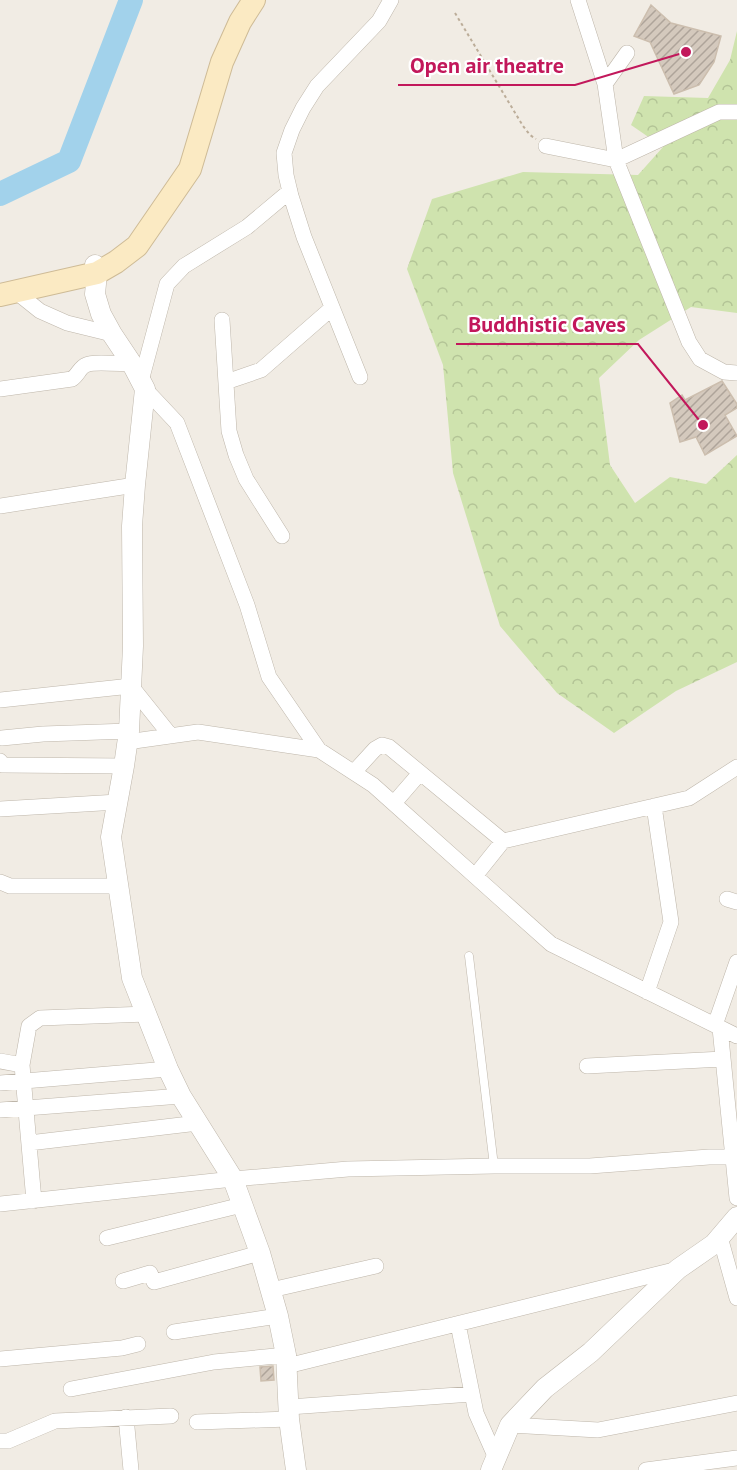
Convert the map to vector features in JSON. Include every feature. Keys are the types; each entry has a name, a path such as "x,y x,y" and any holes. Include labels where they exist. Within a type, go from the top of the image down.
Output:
{"main road":[{"path":"5,291 96,269 123,248 152,216 172,180 201,112 215,62 241,0"},
{"path":"215,62 254,0"}],"street":[{"path":"360,377 304,237 286,175 284,153 292,130 317,86 379,21 391,0"},
{"path":"578,0 606,84 616,160 689,342 700,359 724,372 737,373"},
{"path":"606,84 627,53"},
{"path":"546,146 616,160 719,112 737,112"},
{"path":"290,191 247,227 184,266 167,284 139,378 132,526 133,646 128,736 111,837 132,978 181,1096 233,1179 271,1290 286,1360 289,1413 296,1470"},
{"path":"96,269 95,294 101,314 139,378 177,423 247,604 268,677 319,750 374,785 551,945 737,1036"},
{"path":"5,291 40,312 67,323 112,334"},
{"path":"226,382 261,370 332,308"},
{"path":"222,320 229,431 246,479 282,536"},
{"path":"0,389 72,379 89,363 139,378"},
{"path":"0,506 135,485"},
{"path":"0,700 131,686"},
{"path":"131,686 171,736"},
{"path":"2,738 42,734 171,736 198,732 319,750"},
{"path":"354,772 375,749 382,745 389,747 503,842"},
{"path":"0,761 3,765 124,766"},
{"path":"475,876 503,842 689,798 737,767"},
{"path":"394,803 420,773"},
{"path":"0,809 118,802"},
{"path":"647,992 671,922 654,806"},
{"path":"0,882 10,886 119,886"},
{"path":"737,962 717,1026 735,1157 737,1198"},
{"path":"34,1201 22,1065 29,1026 40,1017 147,1014"},
{"path":"587,1066 723,1059"},
{"path":"0,1061 22,1065"},
{"path":"0,1083 168,1069"},
{"path":"0,1110 181,1096"},
{"path":"29,1143 198,1123"},
{"path":"0,1204 348,1169 590,1166 735,1157"},
{"path":"106,1238 242,1205"},
{"path":"494,1464 510,1425 545,1388 591,1352 678,1269 714,1244 737,1218"},
{"path":"720,1237 737,1298"},
{"path":"123,1281 150,1273 154,1282 260,1253"},
{"path":"271,1290 376,1266"},
{"path":"71,1389 214,1362 286,1360 458,1324 678,1269"},
{"path":"174,1332 278,1316"},
{"path":"458,1324 476,1413 494,1464"},
{"path":"0,1359 122,1348 138,1344"},
{"path":"197,1422 472,1394"},
{"path":"510,1425 597,1430 737,1402"},
{"path":"0,1441 8,1441 55,1421 171,1416"},
{"path":"126,1417 131,1470"},
{"path":"646,1470 737,1458"}],"lane":[{"path":"470,956 494,1166"}],"path":[{"path":"455,13 523,126 530,135 546,146"}],"green space":[{"path":"737,31 737,313 691,307 639,340 599,378 610,465 635,503 670,477 706,484 737,455 737,662 676,691 614,733 557,693 500,626 453,473 443,365 407,269 432,199 523,172 638,175 663,147 631,125 644,96 708,98 730,60"}],"building":[{"path":"651,5 671,23 721,36 714,62 699,85 674,94 650,42 634,36"},
{"path":"722,381 737,404 737,408 725,415 737,436 705,455 696,437 680,442 670,403 682,395 685,400"},
{"path":"273,1366 274,1380 261,1381 260,1367"}],"waterway":[{"path":"0,194 69,161 131,0"}],"place":[{"name":"Open air theatre","path":"686,52"},
{"name":"Buddhistic Caves","path":"703,425"}]}
